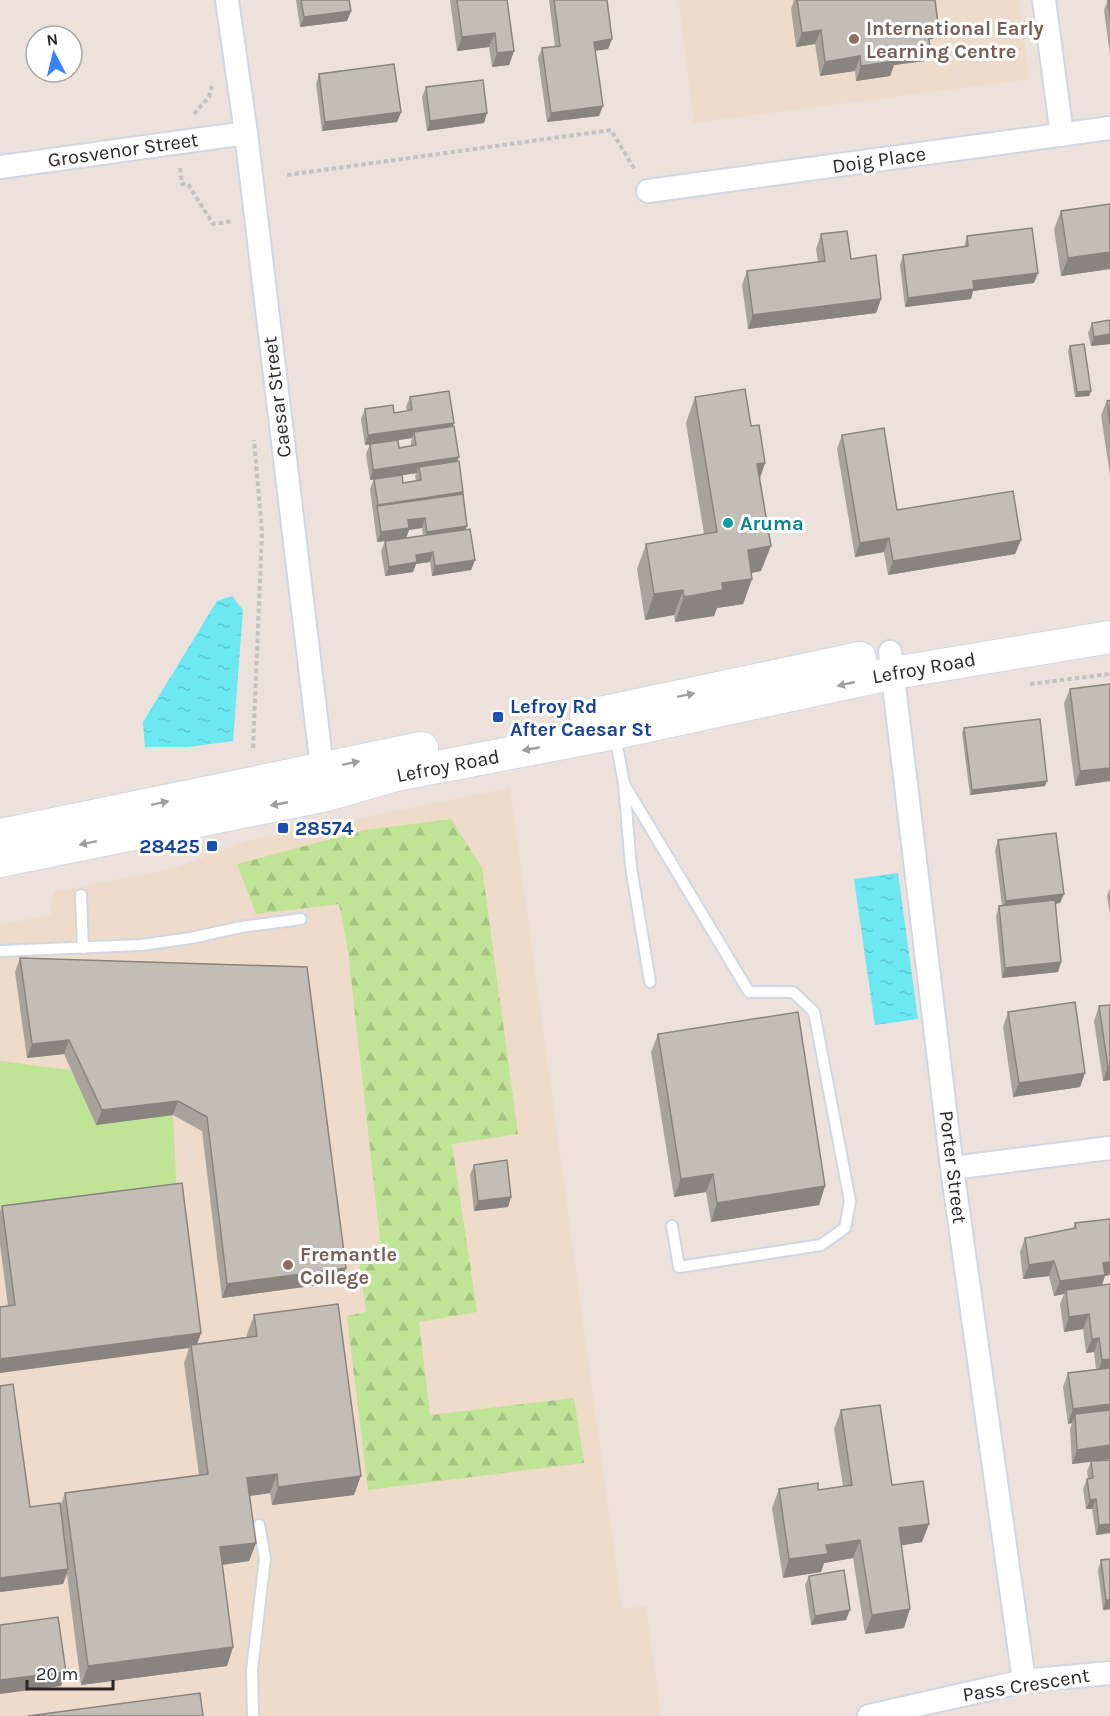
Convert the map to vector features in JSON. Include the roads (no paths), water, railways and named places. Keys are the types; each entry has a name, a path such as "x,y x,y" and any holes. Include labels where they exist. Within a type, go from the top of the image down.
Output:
{"street":[{"name":"Caesar Street","path":"227,0 246,133 323,782"},
{"path":"1044,0 1062,135"},
{"name":"Doig Place","path":"648,191 1110,128"},
{"name":"Grosvenor Street","path":"0,167 246,133"},
{"name":"Lefroy Road","path":"0,861 323,782 892,662 1110,619"},
{"name":"Lefroy Road","path":"892,662 1110,637"},
{"name":"Porter Street","path":"892,662 952,1168 1024,1682"},
{"name":"Lefroy Road","path":"0,835 323,782"},
{"path":"952,1168 1110,1148"},
{"name":"Pass Crescent","path":"871,1715 1024,1682 1110,1673"}],"lane":[{"path":"613,722 624,784 631,867 650,982"},
{"path":"624,784 749,992 793,992 814,1012 826,1061 850,1201 845,1228 821,1245 679,1267 672,1226"},
{"path":"81,895 83,948"},
{"path":"0,951 154,944 241,927 301,919"},
{"path":"253,1716 252,1670 265,1558 258,1525"}],"water":[{"path":"232,596 243,610 233,741 188,747 145,747 143,722 217,601"},
{"path":"898,873 918,1019 875,1025 854,879"}],"place":[{"name":"International Early Learning Centre","path":"854,39"},
{"name":"Aruma","path":"728,523"},
{"name":"Lefroy Rd After Caesar St","path":"498,717"},
{"name":"28574","path":"283,828"},
{"name":"28425","path":"212,846"},
{"name":"Fremantle College","path":"288,1265"}]}
